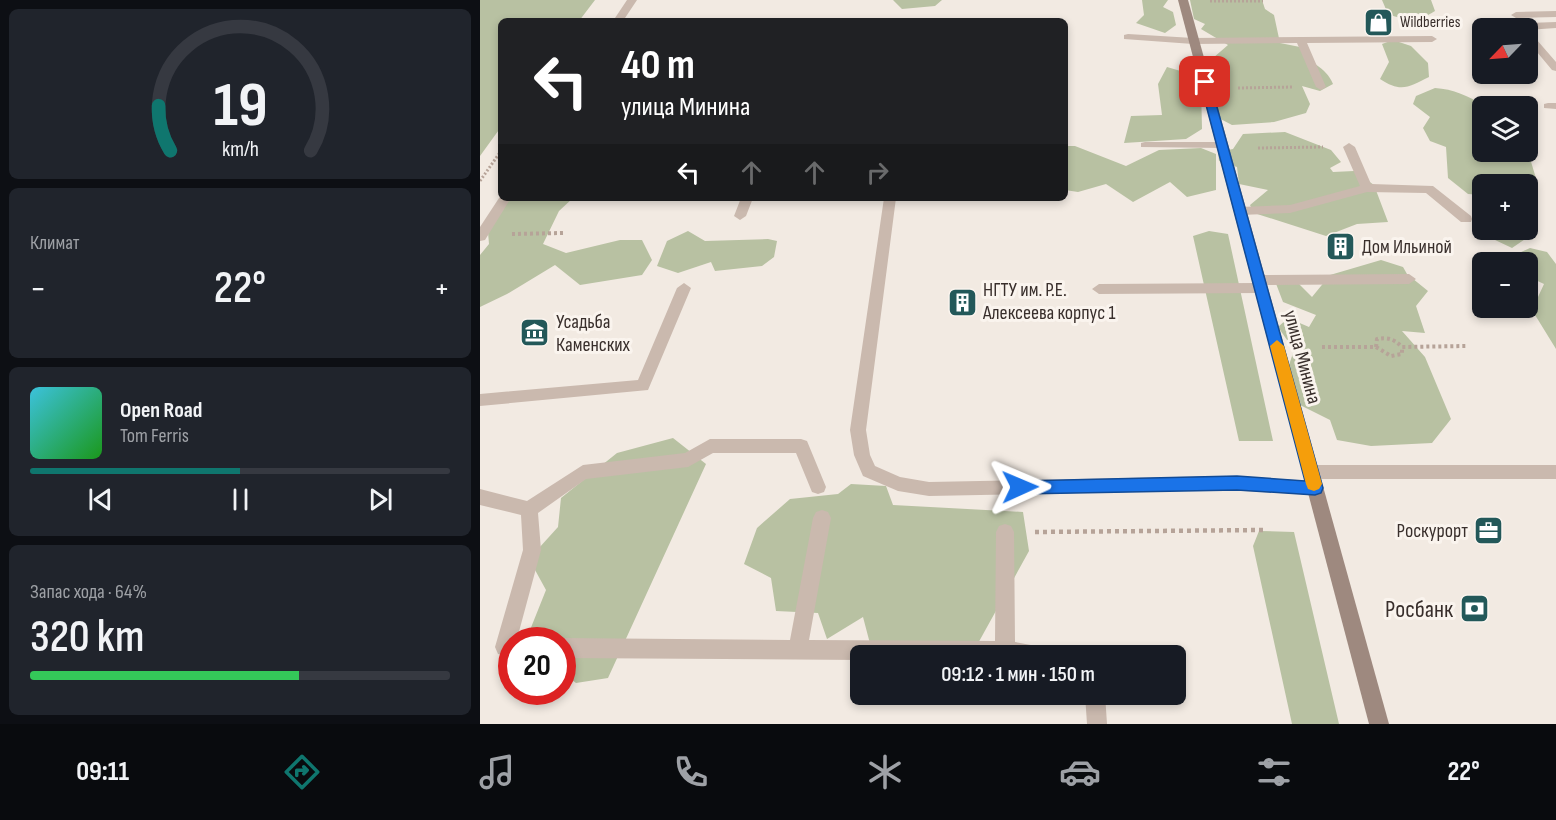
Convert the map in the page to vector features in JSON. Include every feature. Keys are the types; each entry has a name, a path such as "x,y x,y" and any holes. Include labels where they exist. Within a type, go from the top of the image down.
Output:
{"street":[{"path":"620,18 632,0"},
{"name":"улица Минина","path":"1183,0 1379,724"},
{"path":"1516,15 1556,14"},
{"path":"1538,26 1556,25"},
{"path":"1128,37 1193,41 1432,39"},
{"path":"1301,41 1321,87"},
{"path":"1538,47 1556,68"},
{"path":"1145,145 1222,144"},
{"path":"1349,147 1367,188"},
{"path":"1240,211 1290,209 1367,188 1429,189 1466,219"},
{"path":"480,237 503,201"},
{"path":"740,216 746,201"},
{"path":"890,201 858,430 862,455 869,471 898,484 929,489 1225,483 1556,472"},
{"path":"1099,289 1409,279"},
{"path":"480,400 643,386 684,288"},
{"path":"480,498 529,509 583,472 688,460 710,446 801,446 818,487"},
{"path":"511,627 532,550 529,509"},
{"path":"798,649 822,518"},
{"path":"1005,532 1005,645"},
{"path":"576,648 850,650"},
{"path":"1096,705 1097,724"}],"path":[{"path":"1210,1 1263,1"},
{"path":"1258,148 1349,147"},
{"path":"480,181 498,155"},
{"path":"505,234 562,233"},
{"path":"1386,337 1395,340 1402,347 1402,354 1394,357 1383,355 1376,347 1377,339 1386,337"},
{"path":"1402,347 1466,346"},
{"path":"1322,347 1376,347"},
{"path":"1005,532 1265,530"}],"green space":[{"path":"480,0 595,0 581,18 498,18 498,131 480,156"},
{"path":"893,0 942,0 935,6 902,9"},
{"path":"1142,0 1168,0 1163,7 1173,12 1176,25 1165,33 1136,23 1144,15"},
{"path":"1190,0 1262,0 1265,9 1274,15 1280,43 1300,47 1303,53 1326,73 1333,84 1320,91 1302,86 1310,104 1306,113 1274,122 1232,125 1211,114 1202,78 1218,65 1213,58 1228,45 1201,29 1205,24 1194,19"},
{"path":"1382,0 1431,0 1435,11 1417,19 1401,18 1388,14"},
{"path":"1393,40 1411,46 1428,63 1429,77 1405,87 1394,86 1380,79 1389,62 1382,44"},
{"path":"1167,67 1184,72 1201,85 1202,129 1186,139 1124,143 1131,116 1162,115 1158,84"},
{"path":"1435,88 1472,99 1472,162 1531,162 1535,174 1472,174 1472,194 1468,194 1448,178 1446,147 1430,141 1423,128 1430,117 1413,104 1416,96"},
{"path":"1285,132 1331,150 1341,162 1330,168 1333,172 1354,171 1374,185 1388,222 1357,224 1326,236 1254,213 1250,205 1268,190 1239,184 1237,167 1219,161 1218,152 1233,149 1243,134"},
{"path":"1068,146 1075,146 1126,166 1159,150 1201,148 1216,154 1216,190 1187,197 1170,182 1133,202 1106,184 1078,192 1068,190"},
{"path":"504,201 570,201 559,211 543,244 566,253 620,240 642,240 652,260 642,275 580,285 555,265 507,294 480,307 480,255 489,244 487,220"},
{"path":"688,231 705,241 768,239 777,241 774,257 762,266 715,271 711,262 678,273 657,266 667,241"},
{"path":"1209,231 1228,234 1273,441 1239,441 1193,236"},
{"path":"1495,240 1524,240 1512,248"},
{"path":"1530,248 1547,252 1556,264 1556,349 1537,318 1538,297 1544,284 1538,281 1538,252 1521,252"},
{"path":"1381,260 1403,267 1407,274 1428,291 1416,306 1425,333 1402,331 1425,357 1451,419 1432,443 1371,446 1337,440 1330,420 1296,403 1288,368 1294,350 1278,327 1288,318 1309,327 1316,315 1283,302 1275,281 1296,281 1312,297 1330,275"},
{"path":"673,438 706,464 608,678 576,683 576,627 531,627 546,590 529,559 558,527 561,498 617,453"},
{"path":"851,484 886,486 893,505 1023,512 1029,551 977,645 870,645 863,617 827,639 818,613 776,611 771,578 744,564 757,528 790,499 838,494"},
{"path":"1259,531 1294,532 1339,724 1292,724 1253,546"}],"slow traffic":[{"path":"1277,346 1314,484"}],"place":[{"name":"Wildberries","path":"1379,22"},
{"name":"Дом Ильиной","path":"1341,247"},
{"name":"НГТУ им. Р.Е. Алексеева корпус 1","path":"962,302"},
{"name":"Усадьба Каменских","path":"535,333"},
{"name":"Роскурорт","path":"1489,531"},
{"name":"Росбанк","path":"1474,609"}],"route":[{"path":"1020,487 1237,483 1315,488 1205,82"}]}
